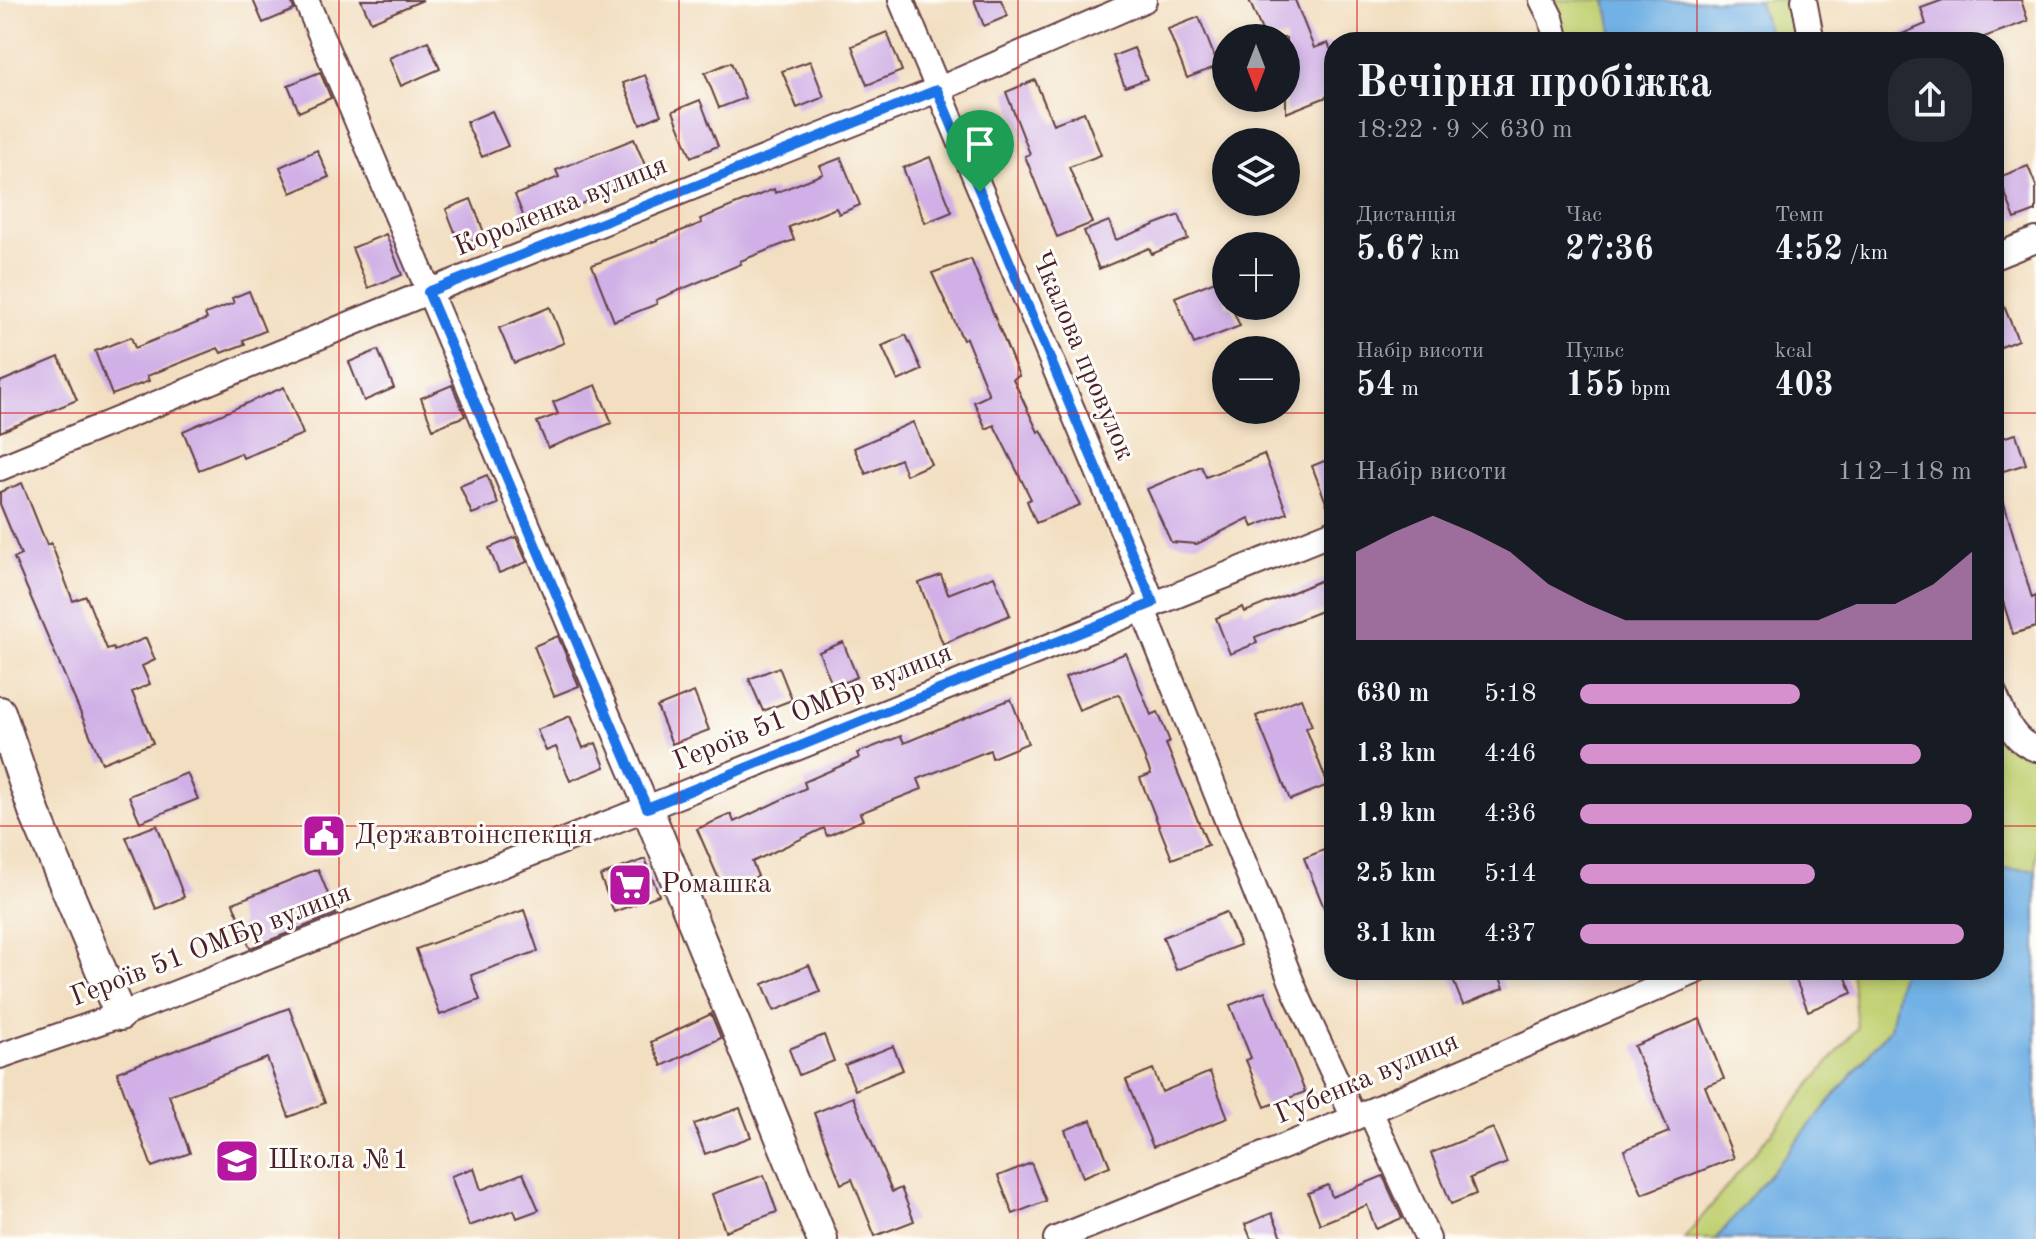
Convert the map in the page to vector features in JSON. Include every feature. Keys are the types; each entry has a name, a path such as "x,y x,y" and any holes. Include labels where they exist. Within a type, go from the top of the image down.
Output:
{"street":[{"path":"306,0 647,808 822,1239"},
{"name":"Чкалова провулок","path":"901,0 1148,605 1296,993 1428,1239"},
{"name":"Короленка вулиця","path":"0,468 428,292 937,90 1144,0"},
{"path":"1542,0 1554,32"},
{"path":"1804,0 1810,32"},
{"path":"2004,253 2036,240"},
{"name":"Героїв 51 ОМБр вулиця","path":"0,1056 120,1015 647,808 1324,536"},
{"path":"0,712 35,814 120,1015"},
{"path":"2004,715 2012,732 2023,744 2036,749"},
{"name":"Губенка вулиця","path":"1056,1239 1362,1115 1676,980"}],"green space":[{"path":"1542,0 1804,0 1810,32 1553,32"},
{"path":"2004,714 2014,743 2036,736 2036,1239 1684,1239 1857,1028 1852,980 2004,980"}],"water":[{"path":"1606,0 1758,0 1769,32 1612,32"},
{"path":"2004,869 2036,870 2036,1239 1716,1239 1890,1028 1899,980 2004,980"}],"building":[{"path":"253,0 291,0 294,10 263,23"},
{"path":"361,0 423,0 371,22"},
{"path":"974,0 1001,0 1008,16 984,26"},
{"path":"1249,0 1295,0 1314,48 1324,44 1324,98 1300,107 1300,24 1259,24"},
{"path":"1943,0 2021,0 2028,21 1998,32 1907,32 1926,24 1921,8"},
{"path":"1199,17 1212,51 1212,68 1187,78 1168,29"},
{"path":"887,32 902,71 867,85 852,46"},
{"path":"428,41 440,69 401,86 389,58"},
{"path":"1134,48 1147,79 1125,87 1113,56"},
{"path":"810,61 824,97 797,108 782,71"},
{"path":"731,62 745,98 719,108 705,73"},
{"path":"320,72 331,98 299,112 288,85"},
{"path":"645,75 661,115 640,124 623,83"},
{"path":"1035,80 1053,124 1084,112 1101,155 1069,167 1092,223 1057,237 1025,156 1030,154 1006,92"},
{"path":"700,100 718,146 691,157 673,111"},
{"path":"492,111 508,146 482,157 466,122"},
{"path":"634,139 650,177 527,225 515,195 559,177 556,170"},
{"path":"317,150 329,177 291,193 280,167"},
{"path":"930,157 952,212 925,223 903,168"},
{"path":"841,158 860,205 839,214 836,208 789,227 794,240 740,261 741,264 656,300 657,304 614,321 592,265 702,223 700,219 774,189 775,193 823,174 820,166"},
{"path":"2028,166 2036,186 2036,211 2015,219 2004,190 2004,175"},
{"path":"471,199 485,235 460,245 446,209"},
{"path":"1179,215 1188,239 1152,254 1149,248 1099,269 1084,231 1109,221 1116,240"},
{"path":"386,234 402,275 368,288 352,248"},
{"path":"971,259 1019,376 1013,379 1038,432 1041,430 1080,505 1036,523 1027,501 1031,499 994,425 986,429 974,402 989,395 966,338 963,340 932,273"},
{"path":"1212,282 1212,320 1237,320 1240,326 1194,344 1175,297"},
{"path":"249,291 265,331 243,340 245,344 221,353 218,348 147,376 149,381 112,395 95,351 131,337 135,348 207,319 205,314 234,303 232,298"},
{"path":"2004,306 2018,340 2004,346"},
{"path":"550,307 564,343 514,363 499,328"},
{"path":"906,335 922,370 898,381 882,346"},
{"path":"378,350 394,388 364,401 349,362"},
{"path":"59,357 77,400 0,432 0,382"},
{"path":"452,385 465,416 433,429 421,398"},
{"path":"596,385 612,423 548,448 537,422 558,414 553,402"},
{"path":"284,387 303,434 243,458 241,453 199,470 183,431"},
{"path":"913,422 931,464 906,475 900,459 866,474 854,448"},
{"path":"2016,434 2026,464 2004,471 2004,437"},
{"path":"1264,454 1287,513 1253,527 1249,518 1197,544 1171,542 1147,489 1201,466 1206,477"},
{"path":"1324,461 1324,497 1312,466"},
{"path":"487,475 498,504 472,514 460,486"},
{"path":"22,483 47,545 51,543 73,601 86,596 107,649 113,647 114,651 146,638 155,660 142,666 150,684 132,692 153,743 102,763 14,558 21,555 0,504 0,492"},
{"path":"2004,503 2032,598 2036,596 2036,627 2013,634 2004,605"},
{"path":"516,537 527,562 499,573 489,548"},
{"path":"941,575 948,594 994,576 1010,615 943,644 919,583"},
{"path":"1324,579 1324,610 1255,637 1257,643 1230,654 1216,618 1243,607 1245,612"},
{"path":"558,636 579,686 554,696 534,646"},
{"path":"843,642 857,677 833,687 819,652"},
{"path":"1126,653 1151,715 1158,712 1170,742 1166,744 1208,845 1172,859 1140,778 1151,774 1119,694 1079,710 1065,677"},
{"path":"779,667 792,700 763,711 749,679"},
{"path":"694,692 709,730 672,744 657,707"},
{"path":"1301,698 1312,726 1306,728 1324,775 1324,787 1290,800 1256,716"},
{"path":"1011,699 1028,743 992,758 990,750 918,779 922,789 860,813 863,820 827,836 824,828 752,862 758,876 724,891 697,829 731,814 734,822 806,788 804,782 859,758 857,753 901,736 904,743"},
{"path":"570,716 583,748 596,743 605,767 570,781 556,747 546,751 537,730"},
{"path":"187,773 198,799 140,822 129,796"},
{"path":"157,825 184,897 156,909 126,837"},
{"path":"1324,850 1324,908 1304,858"},
{"name":"Ромашка","path":"645,859 659,895 614,912 600,876"},
{"path":"318,869 336,914 250,948 233,903"},
{"path":"524,910 538,951 471,975 480,1000 440,1015 416,949"},
{"path":"1226,912 1240,945 1176,970 1163,937"},
{"path":"809,965 820,992 774,1011 763,984"},
{"path":"1453,980 1501,980 1504,988 1463,1005"},
{"path":"1796,980 1847,980 1852,993 1808,1011"},
{"path":"1265,991 1305,1092 1265,1107 1246,1060 1251,1058 1230,1005"},
{"path":"289,1008 325,1103 289,1117 267,1058 169,1095 190,1153 152,1167 117,1072"},
{"path":"711,1014 721,1038 662,1066 651,1042"},
{"path":"1700,1019 1724,1079 1705,1086 1734,1158 1642,1194 1624,1150 1669,1132 1634,1046"},
{"path":"824,1035 834,1061 799,1075 789,1049"},
{"path":"893,1046 903,1070 855,1090 845,1065"},
{"path":"1153,1069 1162,1092 1210,1072 1228,1118 1153,1147 1126,1080"},
{"path":"853,1097 892,1192 901,1188 914,1221 875,1236 852,1179 841,1184 814,1113"},
{"path":"740,1108 751,1137 705,1154 694,1124"},
{"path":"1091,1120 1110,1166 1083,1177 1065,1130"},
{"path":"1493,1128 1507,1163 1470,1178 1476,1194 1451,1204 1431,1153"},
{"path":"1031,1163 1046,1201 1013,1214 998,1176"},
{"path":"474,1168 481,1190 523,1173 539,1210 517,1218 514,1210 469,1226 451,1176"},
{"path":"764,1175 777,1212 725,1231 712,1194"},
{"path":"1383,1176 1402,1218 1376,1229 1367,1205 1320,1224 1308,1193 1328,1185 1332,1197"},
{"path":"1272,1213 1283,1239 1251,1239 1245,1224"}],"place":[{"name":"Державтоінспекція","path":"324,836"},
{"name":"Ромашка","path":"630,885"},
{"name":"Школа №1","path":"237,1161"}],"route":[{"path":"937,90 980,192 1153,603 647,808 428,292 937,90"}]}
